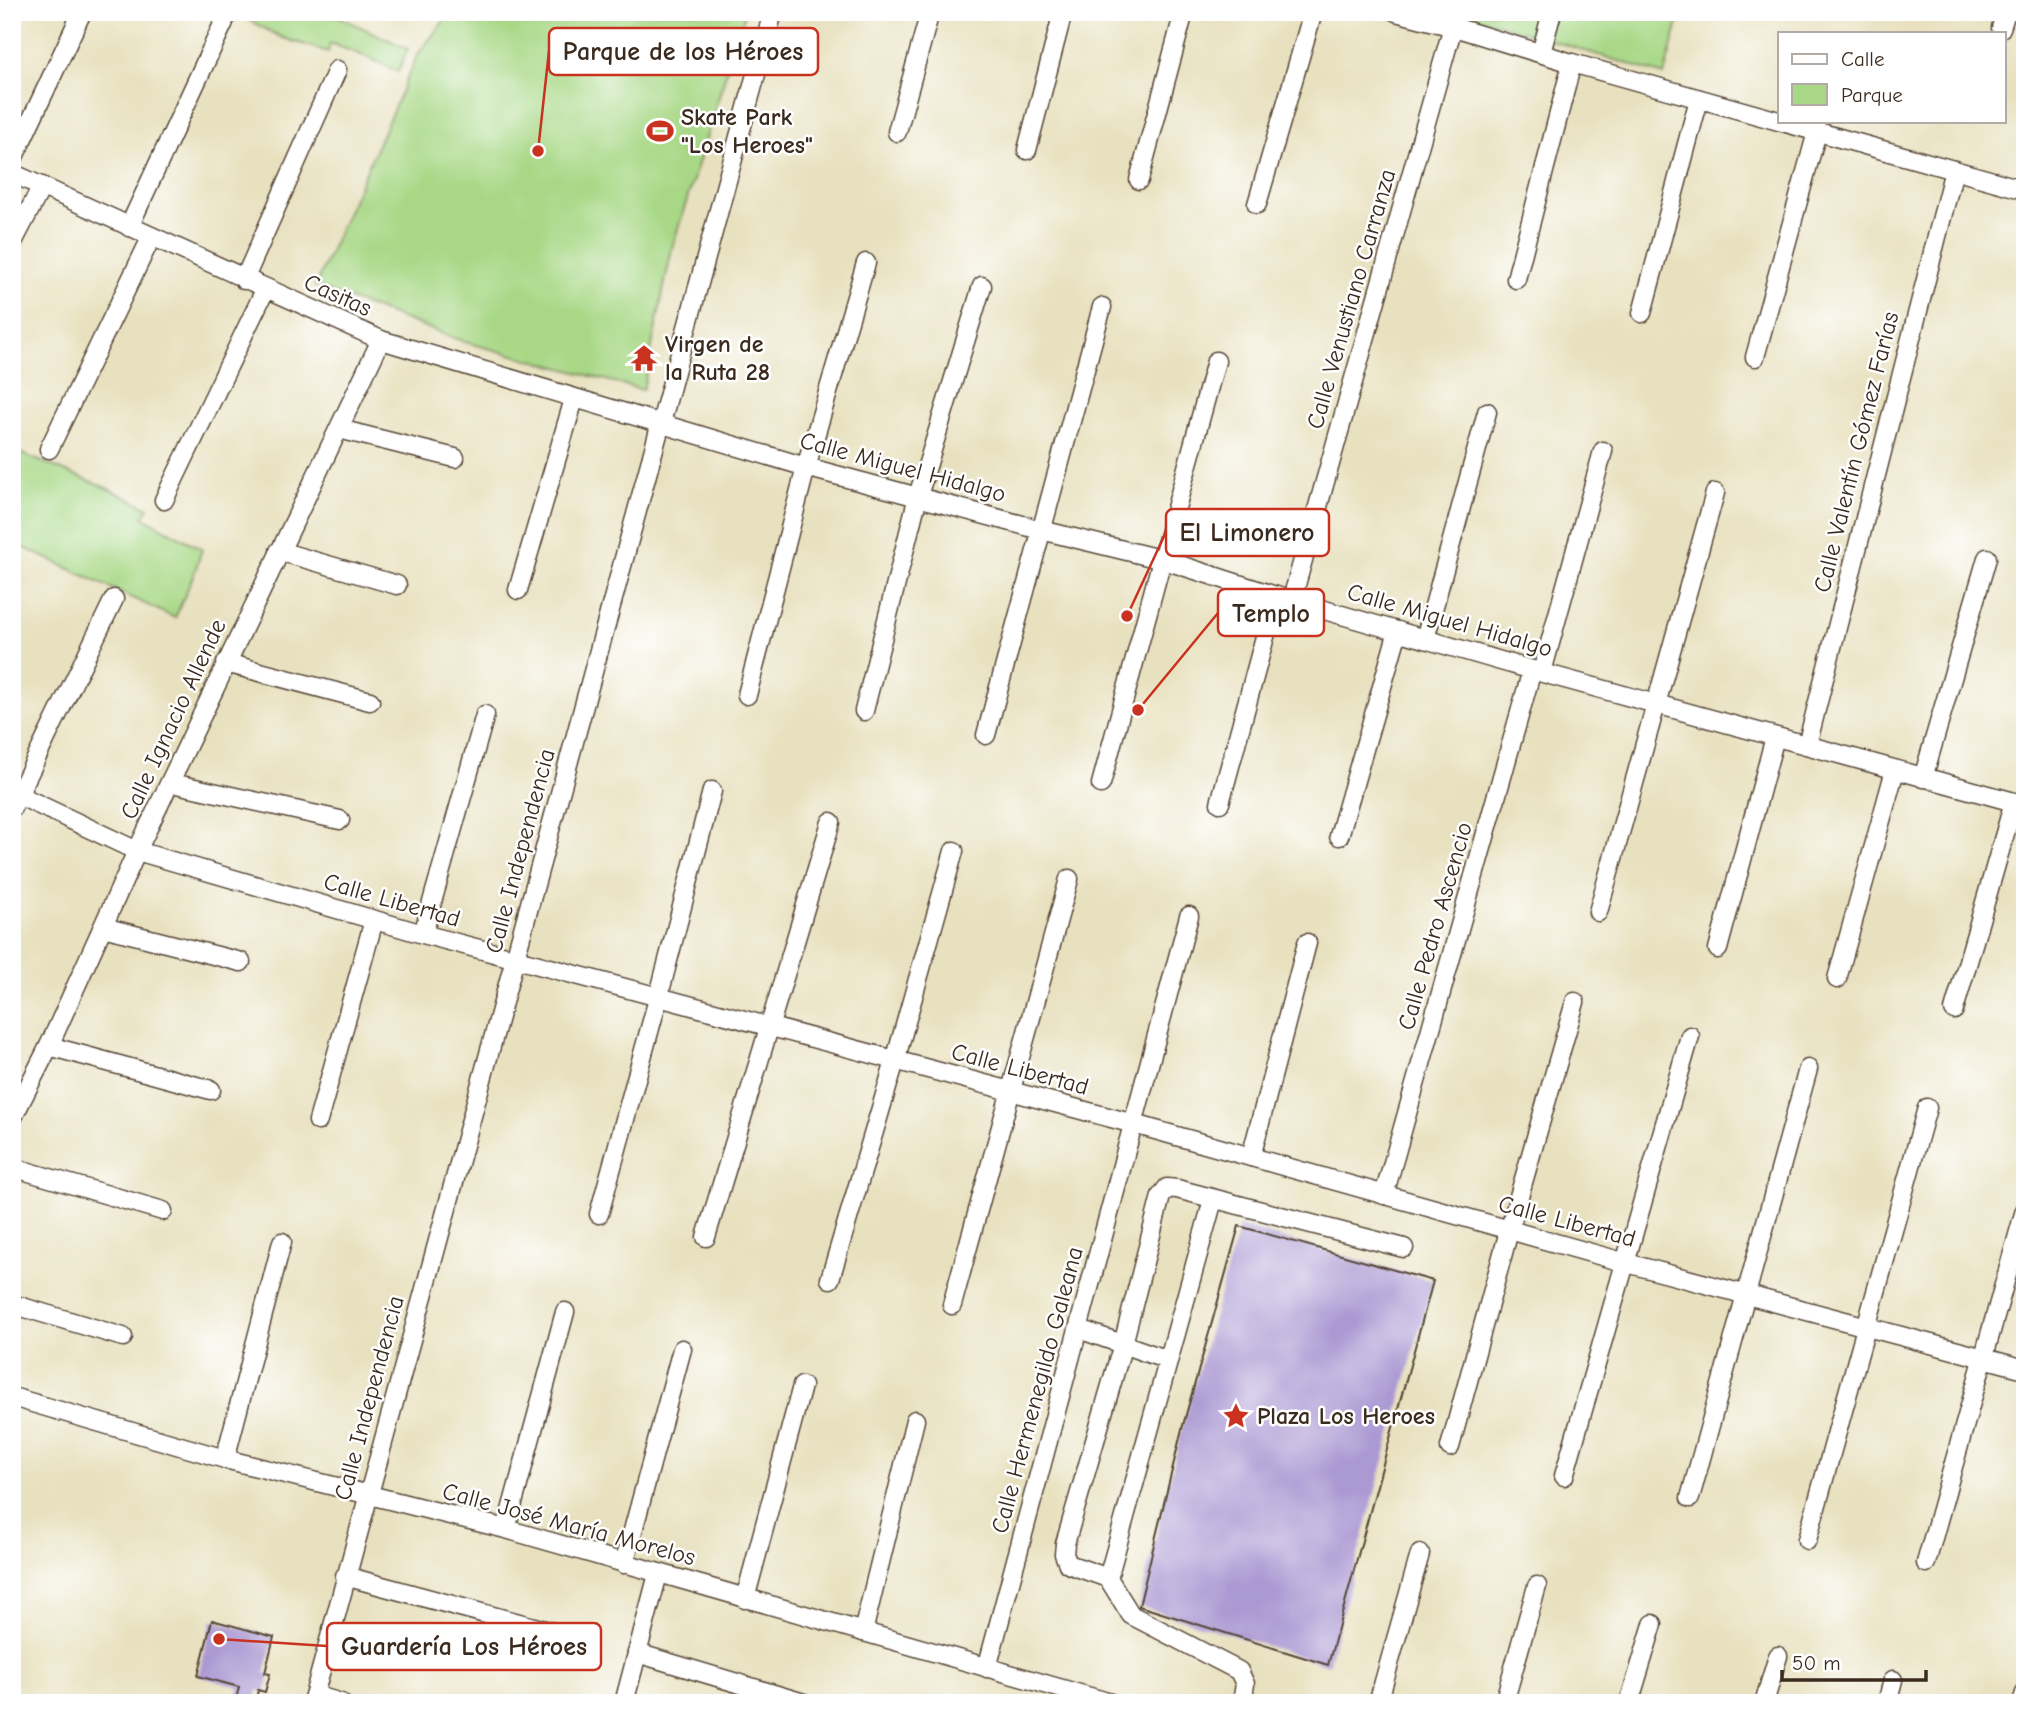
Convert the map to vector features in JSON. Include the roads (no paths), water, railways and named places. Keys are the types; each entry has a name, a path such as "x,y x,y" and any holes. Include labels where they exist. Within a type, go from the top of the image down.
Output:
{"street":[{"path":"12,161 82,12"},
{"name":"Calle Independencia","path":"313,1699 773,12"},
{"path":"897,132 930,12"},
{"path":"1027,150 1063,12"},
{"path":"1139,180 1184,12"},
{"path":"1257,204 1313,12"},
{"path":"1396,12 1456,19 1572,63 1778,121"},
{"path":"1541,53 1552,12"},
{"name":"Calle Venustiano Carranza","path":"1220,803 1284,598 1456,19"},
{"path":"129,226 224,22"},
{"path":"1516,279 1572,63"},
{"path":"244,279 337,70"},
{"path":"1642,313 1699,99"},
{"path":"1781,122 2025,190"},
{"path":"1755,357 1817,132"},
{"name":"Calle Valentín Gómez Farías","path":"1807,745 1954,170"},
{"name":"Casitas","path":"12,173 381,341 659,425"},
{"path":"12,244 41,186"},
{"path":"49,449 151,238"},
{"path":"747,695 806,467 866,263"},
{"path":"864,711 918,496 982,286"},
{"path":"164,500 265,290"},
{"path":"986,735 1102,307"},
{"name":"Calle Ignacio Allende","path":"12,1119 49,1046 279,551 381,341"},
{"path":"1101,784 1216,361"},
{"path":"519,590 574,399"},
{"path":"1425,639 1487,412"},
{"name":"Calle Miguel Hidalgo","path":"659,425 1041,530 1164,560 1284,598 1537,671 2019,804"},
{"path":"339,429 455,458"},
{"name":"Calle Pedro Ascencio","path":"1384,1195 1603,451"},
{"path":"1598,912 1715,493"},
{"path":"279,551 397,585"},
{"path":"1923,778 1987,558"},
{"path":"14,799 114,598"},
{"path":"1339,836 1398,631"},
{"path":"226,663 370,701"},
{"path":"423,934 485,715"},
{"path":"1718,949 1775,737"},
{"path":"1837,979 1895,770"},
{"path":"172,783 340,820"},
{"path":"599,1214 659,999 712,791"},
{"name":"Calle Libertad","path":"14,799 137,852 516,961 1134,1124 1509,1231 2025,1369"},
{"path":"1954,1010 2019,804"},
{"path":"706,1237 831,822"},
{"path":"830,1279 954,851"},
{"path":"952,1305 1069,879"},
{"name":"Calle Hermenegildo Galeana","path":"987,1668 1189,916"},
{"path":"318,1121 374,920"},
{"path":"103,927 241,962"},
{"path":"1251,1157 1307,943"},
{"path":"1450,1447 1575,1002"},
{"path":"1564,1476 1623,1262 1690,1036"},
{"path":"49,1046 211,1090"},
{"path":"1690,1498 1808,1069"},
{"path":"1807,1540 1927,1108"},
{"path":"12,1167 163,1211"},
{"path":"1242,1703 1245,1684 1239,1671 1131,1615 1108,1578 1068,1564 1064,1554 1161,1196 1167,1188 1404,1248"},
{"path":"1108,1578 1213,1200"},
{"path":"1926,1563 2025,1210"},
{"path":"225,1459 282,1242"},
{"path":"12,1304 123,1337"},
{"path":"506,1529 565,1312"},
{"path":"1079,1329 1168,1360"},
{"path":"624,1564 682,1349"},
{"path":"745,1599 802,1386"},
{"name":"Calle José María Morelos","path":"12,1397 225,1459 506,1529 1111,1703"},
{"path":"863,1632 915,1420"},
{"path":"1378,1703 1420,1554"},
{"path":"624,1703 658,1574"},
{"path":"345,1576 567,1636"},
{"path":"1504,1703 1537,1586"},
{"path":"1629,1703 1653,1624"},
{"path":"637,1653 804,1703"},
{"path":"1764,1703 1778,1656"},
{"path":"1887,1703 1893,1680"},
{"path":"2022,1703 2025,1693"},
{"path":"313,1699 341,1703"}],"place":[{"name":"Skate Park \"Los Heroes\"","path":"660,131"},
{"name":"Parque de los Héroes","path":"538,151"},
{"name":"Virgen de la Ruta 28","path":"644,358"},
{"name":"El Limonero","path":"1127,616"},
{"name":"Templo","path":"1138,710"},
{"name":"Plaza Los Heroes","path":"1236,1416"},
{"name":"Guardería Los Héroes","path":"219,1639"}]}
